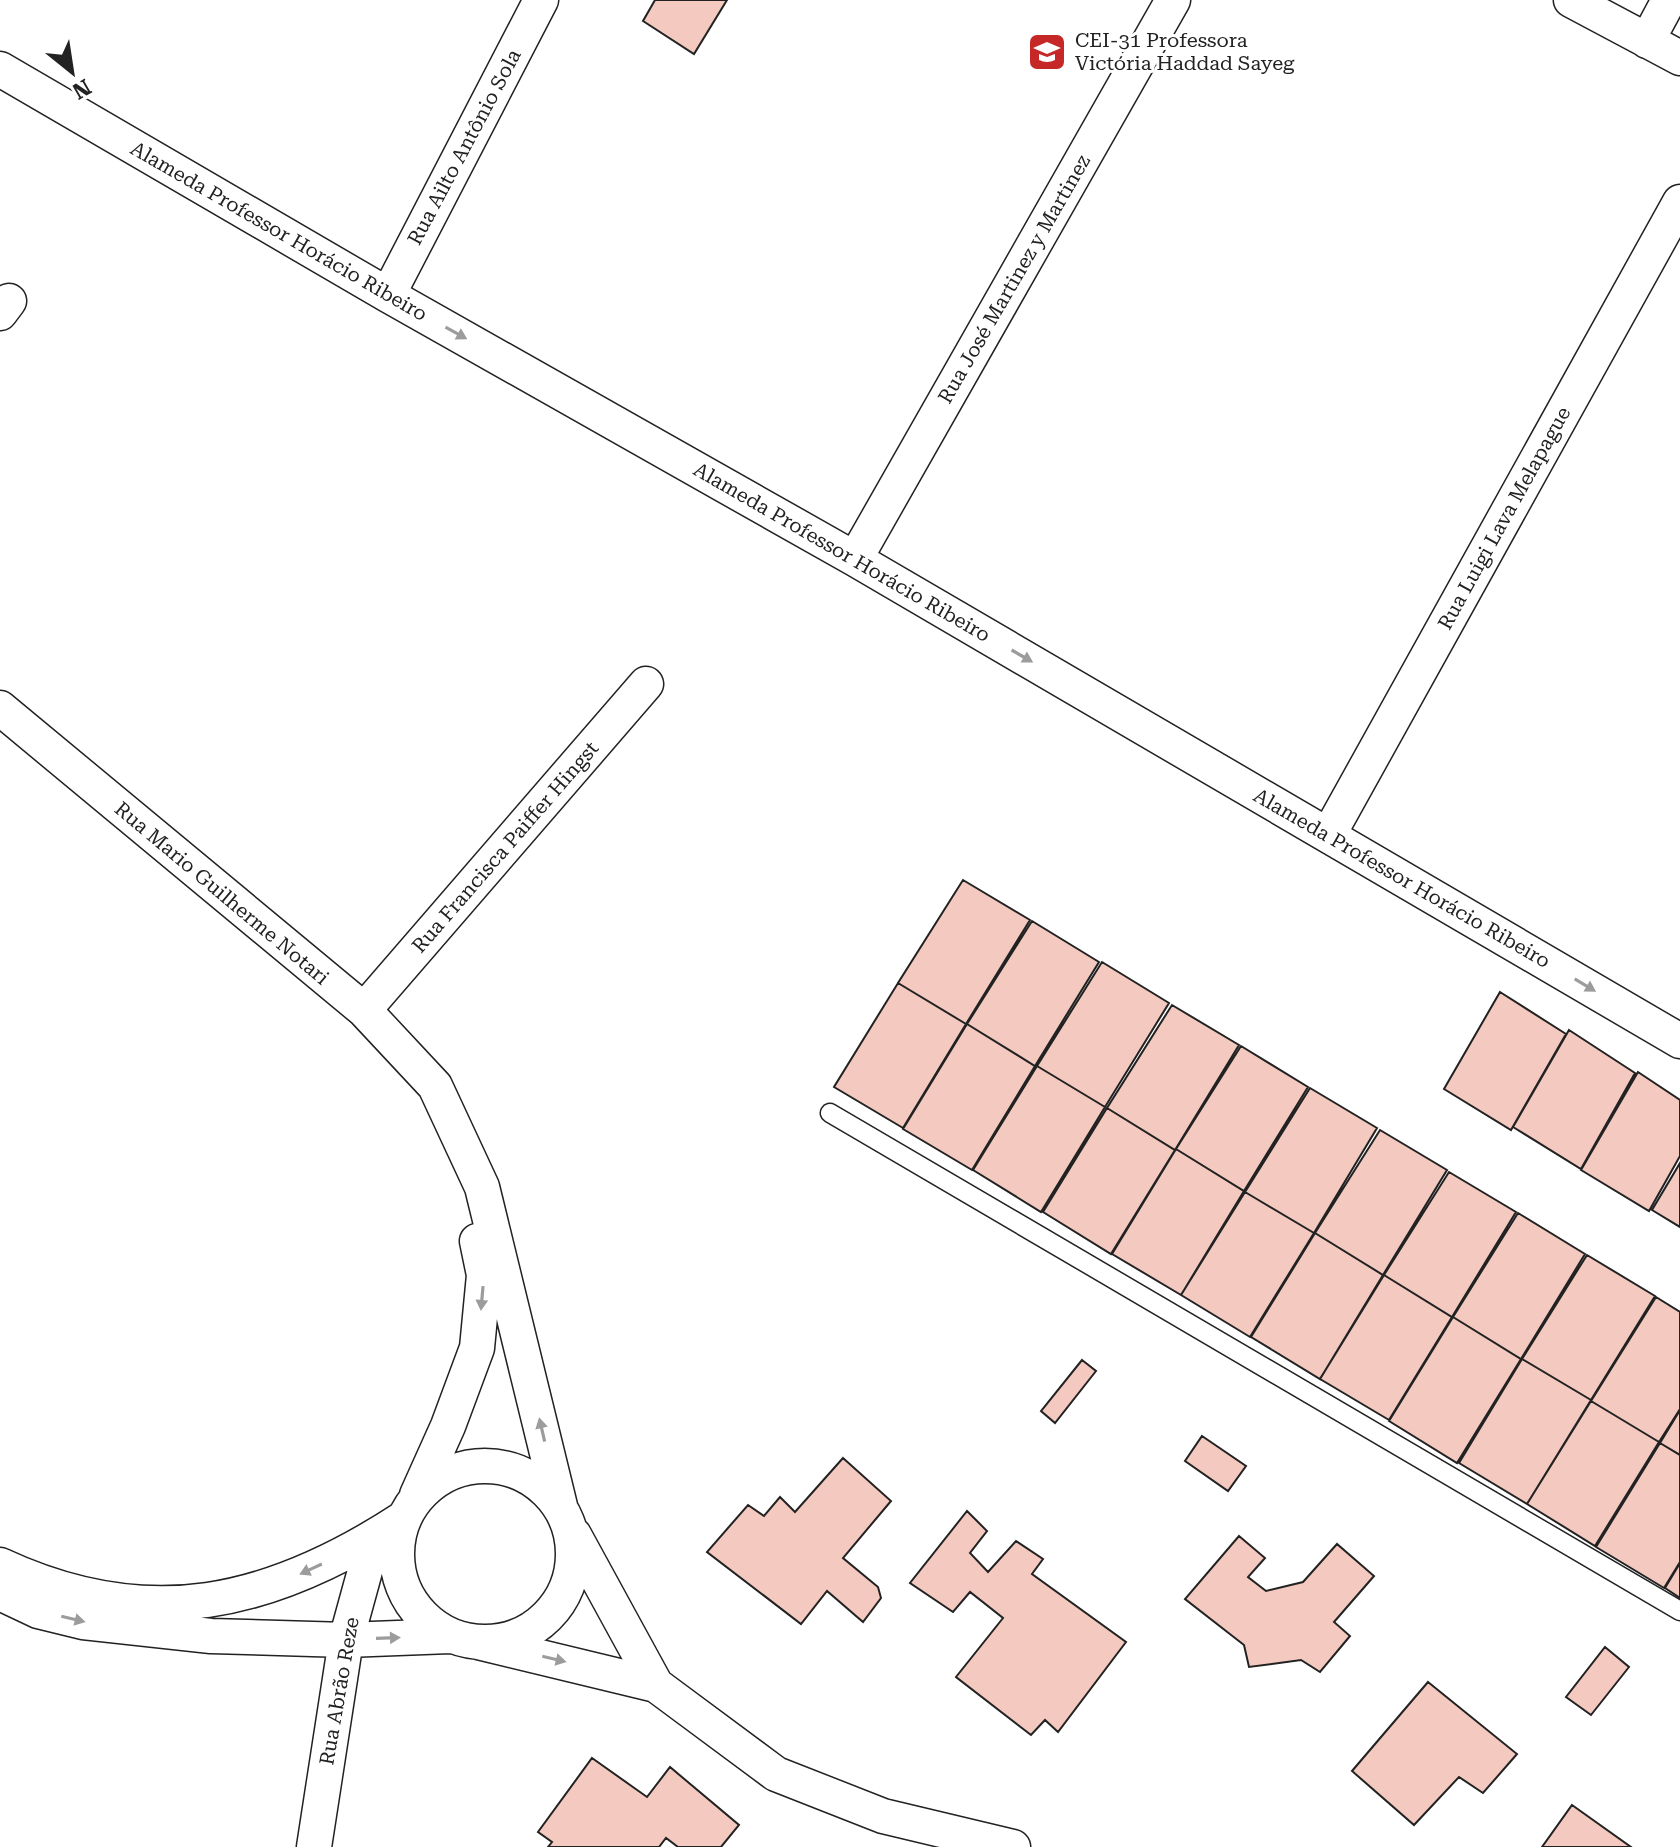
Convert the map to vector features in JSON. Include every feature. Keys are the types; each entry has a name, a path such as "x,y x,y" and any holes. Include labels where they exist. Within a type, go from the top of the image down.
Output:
{"street":[{"name":"Rua Ailto Antônio Sola","path":"388,295 541,0"},
{"name":"Rua José Martinez y Martinez","path":"855,559 1173,0"},
{"path":"1571,0 1680,58"},
{"path":"1647,41 1669,0"},
{"name":"Alameda Professor Horácio Ribeiro","path":"0,69 388,295 855,559 1680,1041"},
{"name":"Rua Luigi Lava Melapague","path":"1329,834 1680,202"},
{"name":"Rua Francisca Paiffer Hingst","path":"364,1010 646,684"},
{"name":"Rua Mario Guilherme Notari","path":"0,708 364,1010 435,1086 482,1187 573,1550 570,1580 556,1606 534,1627 508,1639 346,1640 211,1636 83,1622 38,1611 0,1593"},
{"name":"Rua Mario Guilherme Notari","path":"435,1086 468,1191 484,1275 477,1348 448,1426 397,1541 397,1564 402,1587 414,1607 430,1623 464,1639 656,1685 776,1774 883,1816 1013,1847"},
{"name":"Rua Mario Guilherme Notari","path":"0,1565 37,1582 97,1599 162,1605 206,1601 286,1581 356,1549 409,1510 431,1484 452,1472 476,1465 500,1466 524,1474 544,1488 565,1517 656,1685"},
{"name":"Rua Abrão Reze","path":"314,1847 346,1640 374,1538"}],"lane":[{"path":"830,1113 1680,1611"}],"building":[{"path":"655,0 727,0 694,54 643,21"},
{"path":"963,880 1030,920 966,1024 898,983"},
{"path":"1032,921 1099,962 1035,1066 967,1024"},
{"path":"1102,962 1169,1003 1105,1107 1037,1066"},
{"path":"898,983 966,1024 903,1128 834,1087"},
{"path":"1500,992 1566,1034 1511,1130 1444,1089"},
{"path":"1172,1005 1239,1045 1175,1150 1107,1108"},
{"path":"967,1024 1035,1066 972,1170 903,1129"},
{"path":"1569,1030 1635,1073 1581,1169 1513,1127"},
{"path":"1241,1046 1308,1087 1244,1191 1176,1149"},
{"path":"1037,1066 1105,1107 1041,1212 973,1170"},
{"path":"1638,1072 1680,1100 1680,1156 1649,1211 1581,1170"},
{"path":"1310,1088 1377,1128 1314,1233 1245,1192"},
{"path":"1107,1108 1175,1150 1111,1254 1043,1212"},
{"path":"1380,1130 1447,1170 1383,1275 1315,1233"},
{"path":"1176,1149 1244,1191 1181,1295 1112,1254"},
{"path":"1680,1163 1680,1227 1652,1210"},
{"path":"1449,1172 1516,1212 1452,1317 1384,1275"},
{"path":"1245,1192 1314,1233 1250,1337 1181,1295"},
{"path":"1518,1213 1585,1254 1521,1359 1453,1317"},
{"path":"1315,1233 1383,1275 1320,1379 1251,1337"},
{"path":"1587,1255 1655,1296 1591,1400 1522,1359"},
{"path":"1384,1275 1452,1317 1389,1420 1320,1379"},
{"path":"1656,1297 1680,1312 1680,1409 1659,1442 1591,1401"},
{"path":"1453,1317 1521,1359 1457,1463 1389,1421"},
{"path":"1522,1359 1591,1400 1527,1504 1459,1463"},
{"path":"1082,1360 1096,1371 1055,1423 1041,1411"},
{"path":"1591,1401 1659,1442 1595,1546 1527,1504"},
{"path":"1680,1410 1680,1455 1660,1443"},
{"path":"1202,1436 1246,1466 1228,1491 1185,1461"},
{"path":"1660,1443 1680,1455 1680,1562 1664,1588 1596,1547"},
{"path":"843,1458 891,1501 843,1558 878,1587 881,1598 863,1622 827,1591 801,1624 707,1552 748,1505 764,1516 780,1497 795,1512"},
{"path":"967,1511 987,1531 970,1553 988,1572 1016,1541 1043,1559 1032,1574 1126,1642 1058,1732 1045,1720 1031,1735 956,1677 1003,1618 970,1592 953,1612 910,1583"},
{"path":"1239,1536 1265,1558 1248,1577 1266,1591 1303,1582 1337,1544 1374,1576 1334,1622 1350,1636 1320,1672 1301,1660 1249,1667 1244,1645 1185,1599"},
{"path":"1680,1563 1680,1598 1665,1588"},
{"path":"1605,1647 1629,1667 1591,1715 1566,1697"},
{"path":"1428,1682 1517,1754 1483,1793 1459,1777 1414,1825 1352,1771"},
{"path":"592,1758 647,1797 670,1767 739,1825 721,1847 678,1847 666,1838 659,1847 548,1847 552,1842 538,1832"},
{"path":"1572,1805 1631,1847 1542,1847"}],"place":[{"name":"CEI-31 Professora Victória Haddad Sayeg","path":"1047,52"}]}
